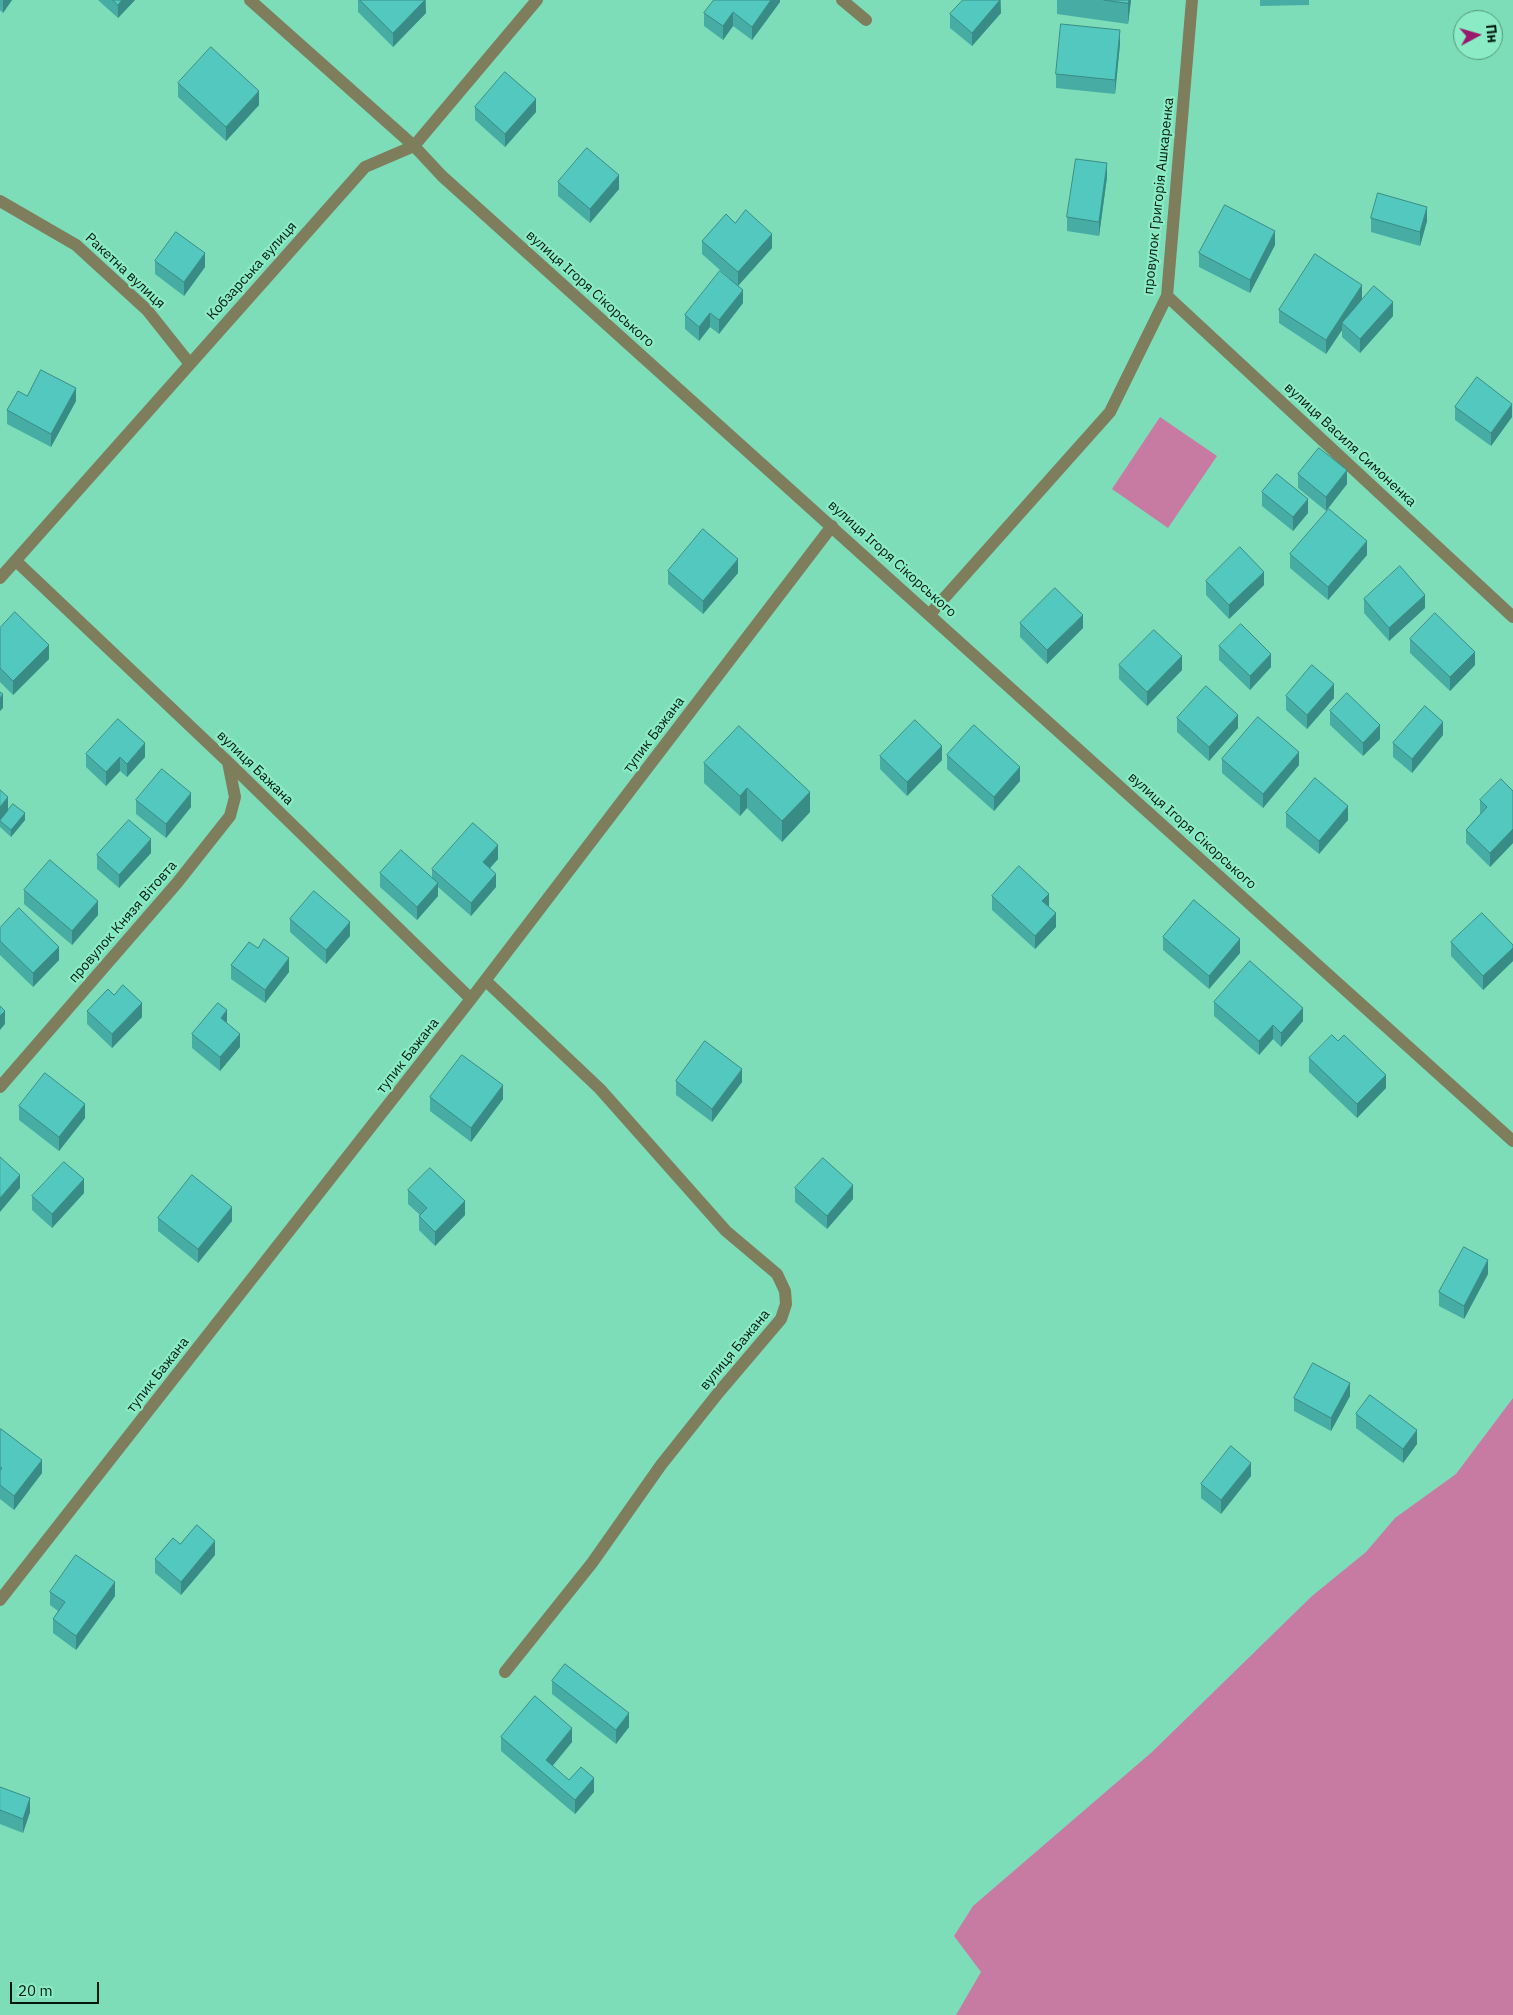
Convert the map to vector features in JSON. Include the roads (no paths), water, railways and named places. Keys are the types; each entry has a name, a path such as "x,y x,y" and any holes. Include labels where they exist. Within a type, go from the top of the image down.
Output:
{"street":[{"name":"вулиця Ігоря Сікорського","path":"250,0 414,146 442,176 1513,1141"},
{"name":"Кобзарська вулиця","path":"0,578 365,168 414,146 537,0"},
{"path":"842,0 866,20"},
{"name":"провулок Григорія Ашкаренка","path":"930,614 1110,412 1167,296 1192,0"},
{"name":"Ракетна вулиця","path":"0,201 76,244 147,310 190,364"},
{"name":"вулиця Василя Симоненка","path":"1167,296 1513,617"},
{"name":"тупик Бажана","path":"0,1600 486,981 832,526"},
{"name":"вулиця Бажана","path":"16,561 228,762 471,1000"},
{"name":"провулок Князя Вітовта","path":"0,1087 177,883 230,816 235,797 228,762"},
{"name":"вулиця Бажана","path":"486,981 600,1089 726,1231 777,1274 785,1291 786,1304 781,1318 719,1392 661,1466 592,1563 505,1672"}]}
